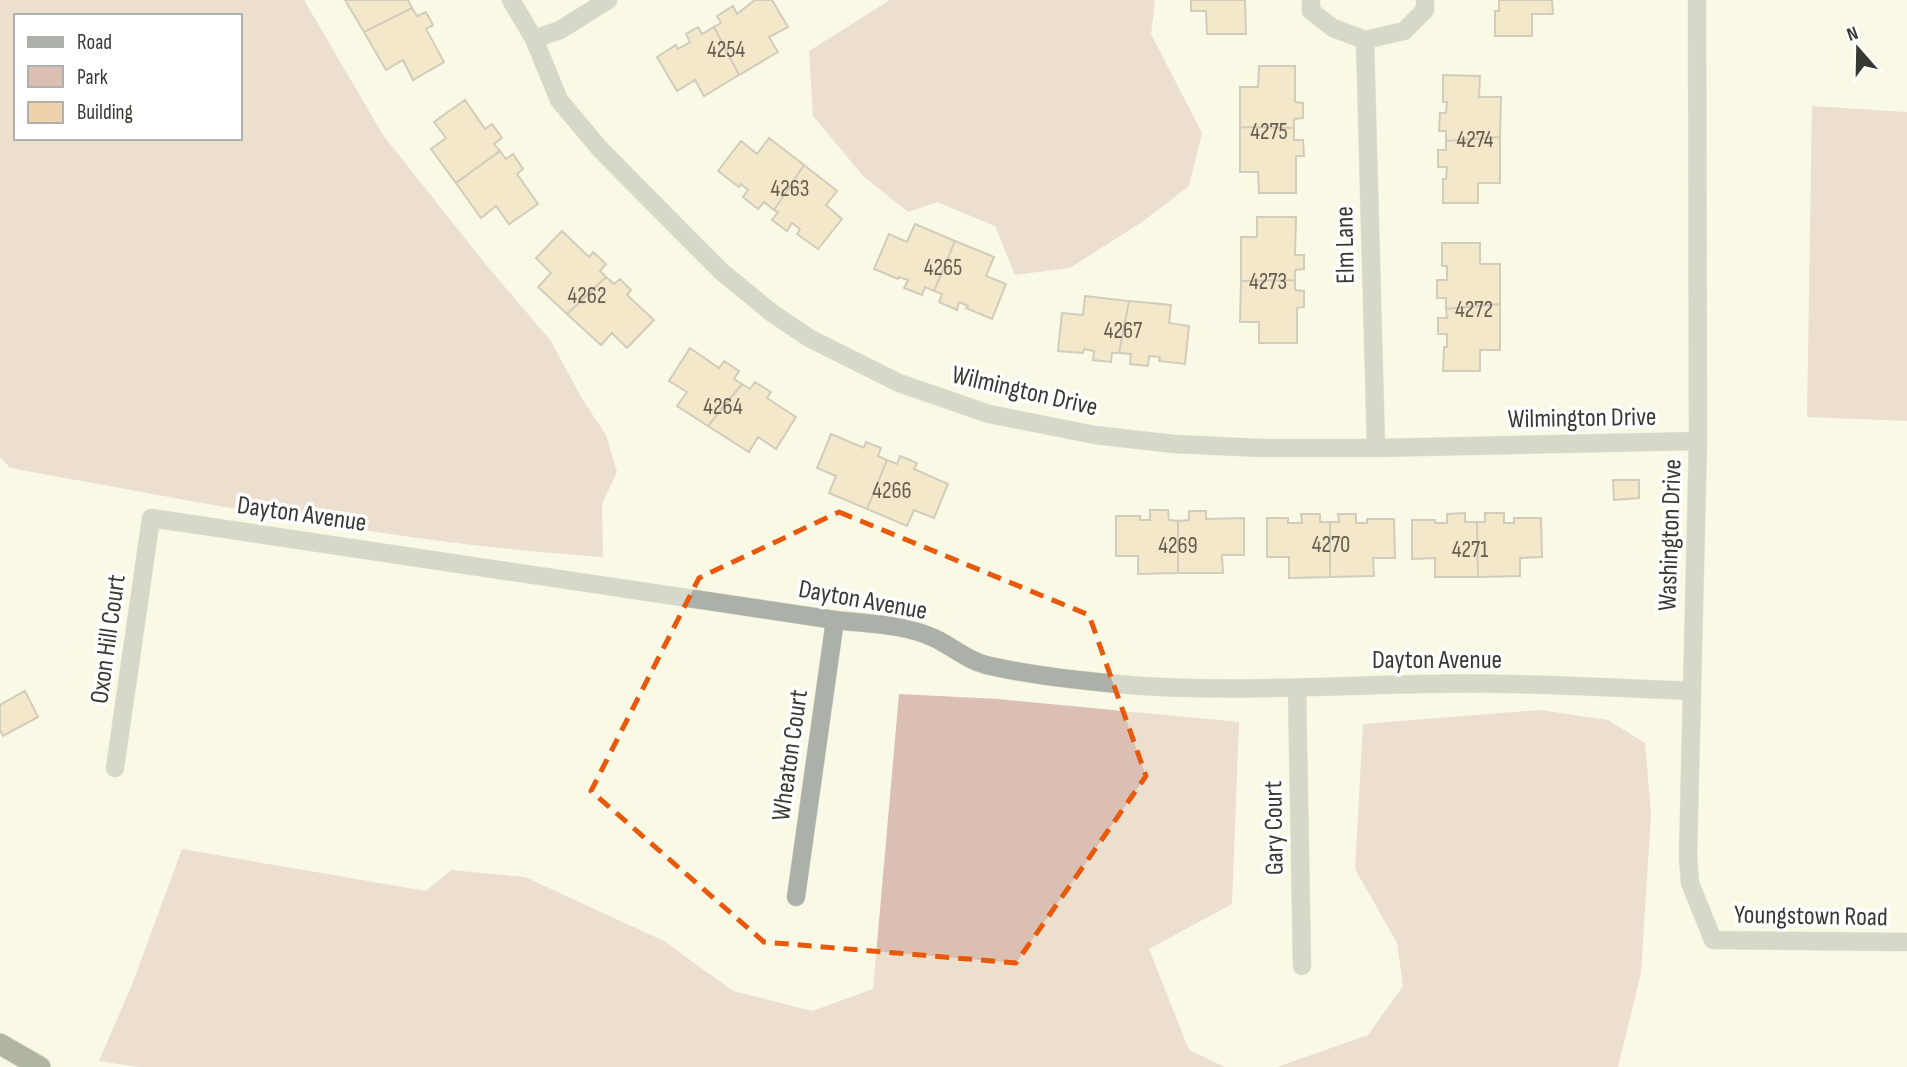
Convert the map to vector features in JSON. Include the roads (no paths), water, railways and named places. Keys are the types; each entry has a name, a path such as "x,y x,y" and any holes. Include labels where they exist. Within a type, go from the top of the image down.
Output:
{"highway":[{"path":"0,1044 40,1067"}],"street":[{"name":"Wilmington Drive","path":"511,0 534,39 559,100 600,149 722,272 772,313 809,338 899,383 989,414 1095,435 1174,444 1261,448 1376,448 1698,441"},
{"path":"534,39 560,30 608,0"},
{"path":"1311,0 1311,11 1333,28 1365,40 1404,31 1425,10 1425,0"},
{"name":"Washington Drive","path":"1697,0 1698,441 1688,856 1690,883 1713,940"},
{"name":"Elm Lane","path":"1365,40 1376,448"},
{"name":"Dayton Avenue","path":"151,518 912,630 935,638 973,661 1047,676 1116,684 1297,688 1488,684 1691,691"},
{"name":"Oxon Hill Court","path":"115,768 151,518"},
{"name":"Wheaton Court","path":"796,897 835,620"},
{"name":"Gary Court","path":"1297,688 1302,966"},
{"name":"Youngstown Road","path":"1713,940 1907,942"}]}
